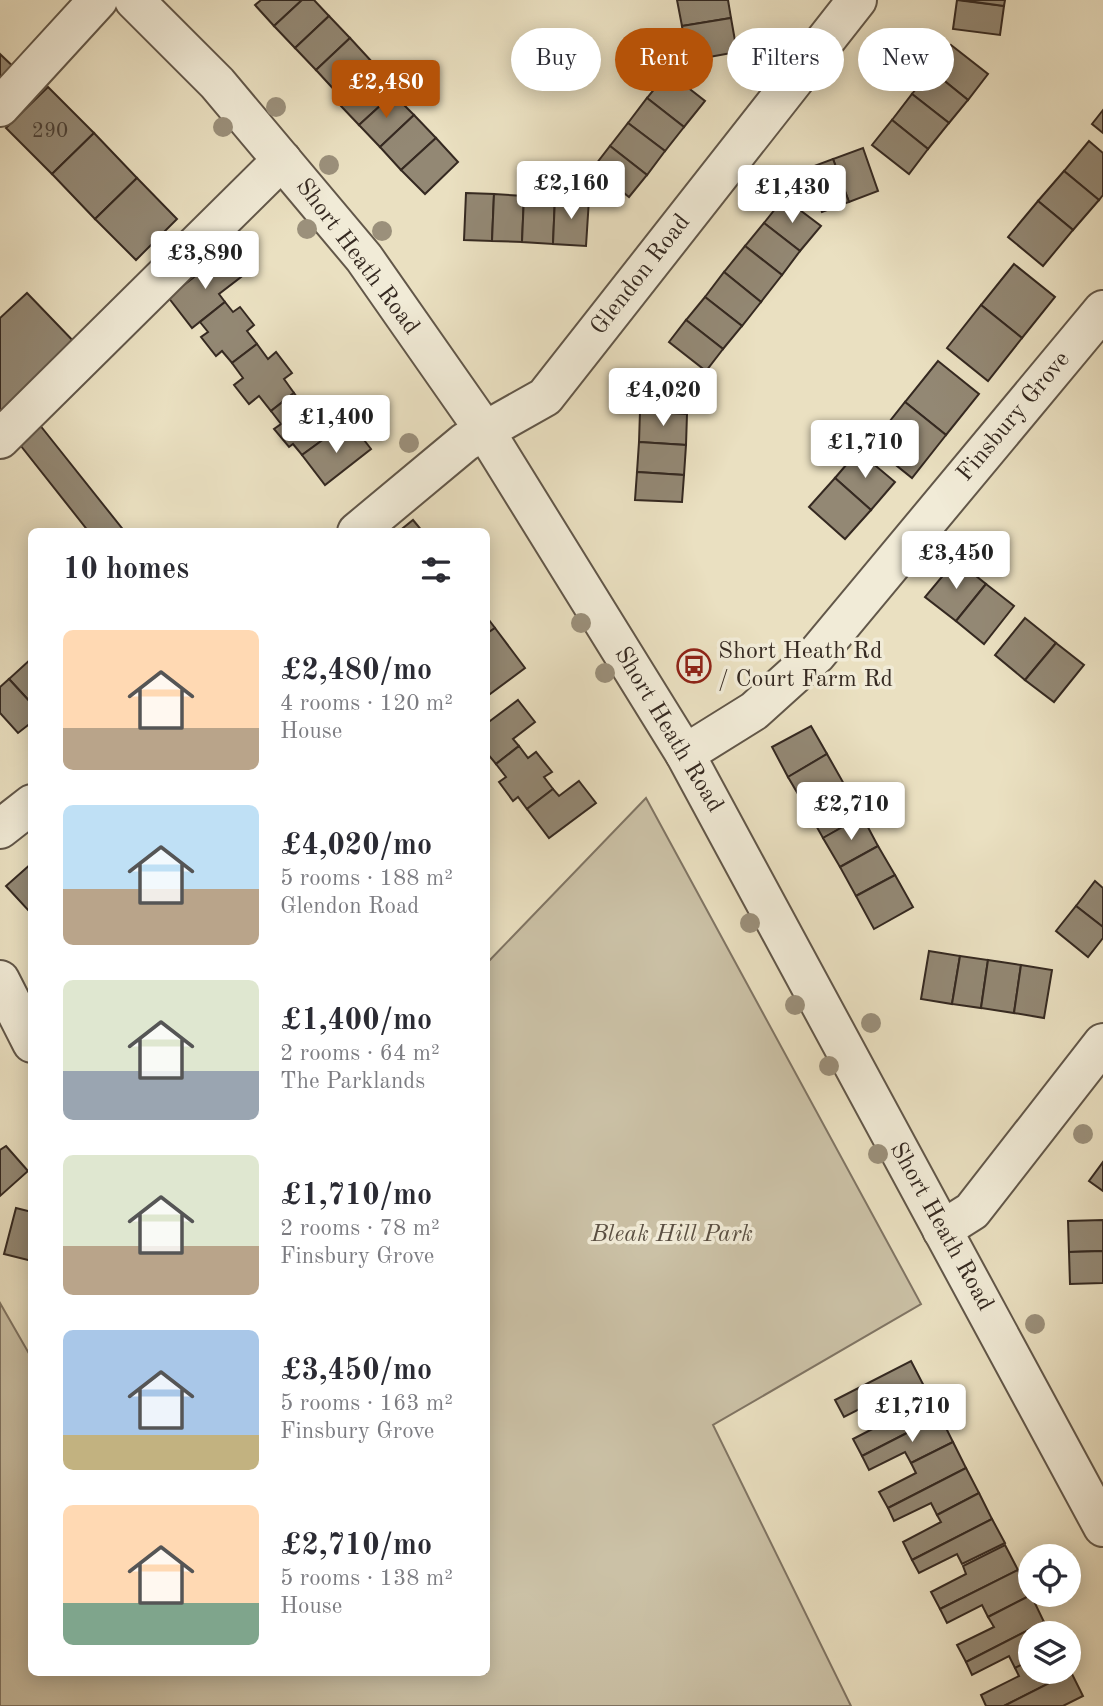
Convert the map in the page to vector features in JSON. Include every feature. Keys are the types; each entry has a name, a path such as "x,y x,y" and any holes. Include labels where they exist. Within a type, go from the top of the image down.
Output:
{"street":[{"path":"0,107 98,0"},
{"name":"Short Heath Road","path":"134,0 217,83 364,258 485,430 685,754 1103,1527"},
{"name":"Glendon Road","path":"362,528 465,442 545,397 841,6"},
{"path":"0,439 282,160"},
{"name":"Finsbury Grove","path":"685,754 754,711 816,656 1103,310"},
{"path":"0,829 28,807"},
{"path":"0,980 28,1035"},
{"path":"942,1230 972,1211 1103,1043"}],"green space":[{"name":"Bleak Hill Park","path":"646,798 921,1304 713,1425 851,1706 0,1706 0,1303 28,1352 28,1676 490,1676 490,960"}],"building":[{"path":"261,0 302,0 274,26 255,5"},
{"path":"302,0 314,0 329,16 295,48 274,26"},
{"path":"677,0 728,0 731,18 682,26"},
{"path":"957,0 1004,6 1000,35 953,28"},
{"path":"961,0 1005,0 1004,6"},
{"path":"329,16 350,38 316,70 295,48"},
{"path":"731,18 733,28 727,28 727,54 713,56 713,28 682,26"},
{"path":"350,38 373,63 339,95 316,70"},
{"path":"954,47 988,74 968,100 954,89"},
{"path":"0,54 19,72 0,93"},
{"path":"374,73 393,94 359,125 340,105"},
{"path":"48,87 94,133 52,174 6,128"},
{"path":"954,89 968,100 949,123 912,94 914,91 954,91"},
{"path":"653,91 692,91 705,101 684,127 647,98"},
{"path":"393,94 414,115 380,147 359,125"},
{"path":"912,94 949,123 928,149 892,120"},
{"path":"647,98 684,127 665,151 628,123"},
{"path":"1103,110 1103,133 1092,124"},
{"path":"414,115 436,138 401,170 380,147"},
{"path":"892,120 928,149 909,174 872,145"},
{"path":"628,123 665,151 647,175 610,146"},
{"path":"94,133 137,178 95,219 52,174"},
{"path":"436,138 458,162 425,194 401,170"},
{"path":"1089,141 1103,153 1103,195 1099,200 1064,171"},
{"path":"610,146 647,175 629,197 593,168"},
{"path":"863,148 878,191 849,202 833,159"},
{"path":"833,159 849,202 822,212 806,169"},
{"path":"1064,171 1099,200 1073,230 1038,201"},
{"path":"137,178 177,219 136,260 95,219"},
{"path":"466,193 494,194 492,241 464,240"},
{"path":"494,194 524,196 522,242 492,241"},
{"path":"524,196 555,197 553,244 522,242"},
{"path":"555,197 589,199 586,246 553,244"},
{"path":"784,198 821,226 800,251 764,223"},
{"path":"1038,201 1073,230 1043,266 1008,237"},
{"path":"764,223 800,251 782,275 745,246"},
{"path":"745,246 782,275 761,302 724,272"},
{"path":"223,255 241,277 219,294 225,302 192,328 168,297"},
{"path":"1014,264 1055,297 1022,338 981,305"},
{"path":"724,272 761,302 742,326 705,297"},
{"path":"27,293 80,348 0,424 0,318"},
{"path":"705,297 742,326 723,349 686,320"},
{"path":"225,302 233,312 240,307 254,325 247,331 257,344 232,363 222,351 216,356 201,337 208,332 200,322"},
{"path":"981,305 1022,338 988,381 947,348"},
{"path":"686,320 723,349 706,371 669,342"},
{"path":"257,344 268,359 276,352 292,373 284,379 294,393 271,411 259,396 249,404 234,385 243,378 232,363"},
{"path":"938,361 979,394 946,435 905,402"},
{"path":"642,377 689,380 687,414 640,411"},
{"path":"294,393 303,405 311,398 327,418 319,424 328,436 302,455 293,444 289,447 274,429 281,424 271,411"},
{"path":"905,402 946,435 912,478 871,445"},
{"path":"640,411 687,414 686,445 639,442"},
{"path":"39,424 122,528 86,528 17,441"},
{"path":"354,427 371,449 325,485 302,455 328,436 334,443"},
{"path":"639,442 686,445 684,475 637,472"},
{"path":"858,451 895,482 871,510 835,478"},
{"path":"637,472 684,475 682,502 635,500"},
{"path":"835,478 871,510 845,539 809,507"},
{"path":"413,520 420,528 403,528"},
{"path":"956,560 986,584 956,621 925,597"},
{"path":"986,584 1014,606 984,644 956,621"},
{"path":"1025,618 1056,643 1025,680 995,655"},
{"path":"495,628 525,668 490,694 490,631"},
{"path":"1056,643 1084,665 1054,702 1025,680"},
{"path":"28,662 28,700 9,679"},
{"path":"9,679 28,700 28,725 18,733 0,713 0,687"},
{"path":"518,700 535,722 513,739 519,746 496,764 490,757 490,721"},
{"path":"811,726 827,754 788,777 772,747"},
{"path":"519,746 528,758 536,752 552,772 544,777 553,789 527,809 518,797 513,801 499,782 506,777 496,764"},
{"path":"827,754 844,784 805,806 788,777"},
{"path":"579,781 596,803 549,838 527,809 553,789 559,796"},
{"path":"844,784 862,816 823,838 805,806"},
{"path":"862,816 878,846 840,867 823,838"},
{"path":"878,846 895,875 856,896 840,867"},
{"path":"28,867 28,910 6,886"},
{"path":"895,875 913,907 874,929 856,896"},
{"path":"1095,881 1103,888 1103,927 1076,906"},
{"path":"1076,906 1103,927 1103,938 1088,957 1056,931"},
{"path":"929,951 960,956 952,1004 921,999"},
{"path":"960,956 988,960 981,1008 952,1004"},
{"path":"988,960 1021,965 1014,1013 981,1008"},
{"path":"1021,965 1052,970 1044,1018 1014,1013"},
{"path":"6,1146 28,1171 0,1196 0,1150"},
{"path":"1103,1162 1103,1191 1089,1181"},
{"path":"16,1208 28,1211 28,1260 4,1254"},
{"path":"1103,1220 1103,1251 1069,1252 1068,1221"},
{"path":"1103,1251 1103,1283 1070,1284 1069,1252"},
{"path":"911,1361 925,1388 883,1409 877,1400 844,1417 835,1400"},
{"path":"925,1388 940,1416 862,1456 853,1439 888,1421 883,1409"},
{"path":"940,1416 953,1442 911,1463 905,1452 869,1470 862,1456"},
{"path":"953,1442 966,1468 888,1508 879,1492 916,1473 911,1463"},
{"path":"966,1468 979,1493 937,1515 931,1503 894,1521 888,1508"},
{"path":"979,1493 992,1519 912,1560 903,1542 941,1522 937,1515"},
{"path":"992,1519 1005,1543 962,1564 957,1554 919,1573 912,1560"},
{"path":"1005,1545 1018,1570 940,1609 931,1592 966,1574 963,1566"},
{"path":"1018,1570 1018,1602 988,1617 982,1605 947,1623 940,1609"},
{"path":"1018,1602 1018,1607 1037,1607 1044,1621 1018,1621 1018,1635 966,1662 957,1645 994,1627 988,1617"},
{"path":"1018,1635 1018,1666 1015,1668 1009,1656 972,1675 966,1662"},
{"path":"1018,1676 1018,1684 1047,1684 1004,1706 986,1706 981,1695"},
{"path":"1047,1684 1077,1684 1083,1696 1063,1706 1004,1706"}],"place":[{"name":"Short Heath Rd / Court Farm Rd","path":"694,666"}]}
